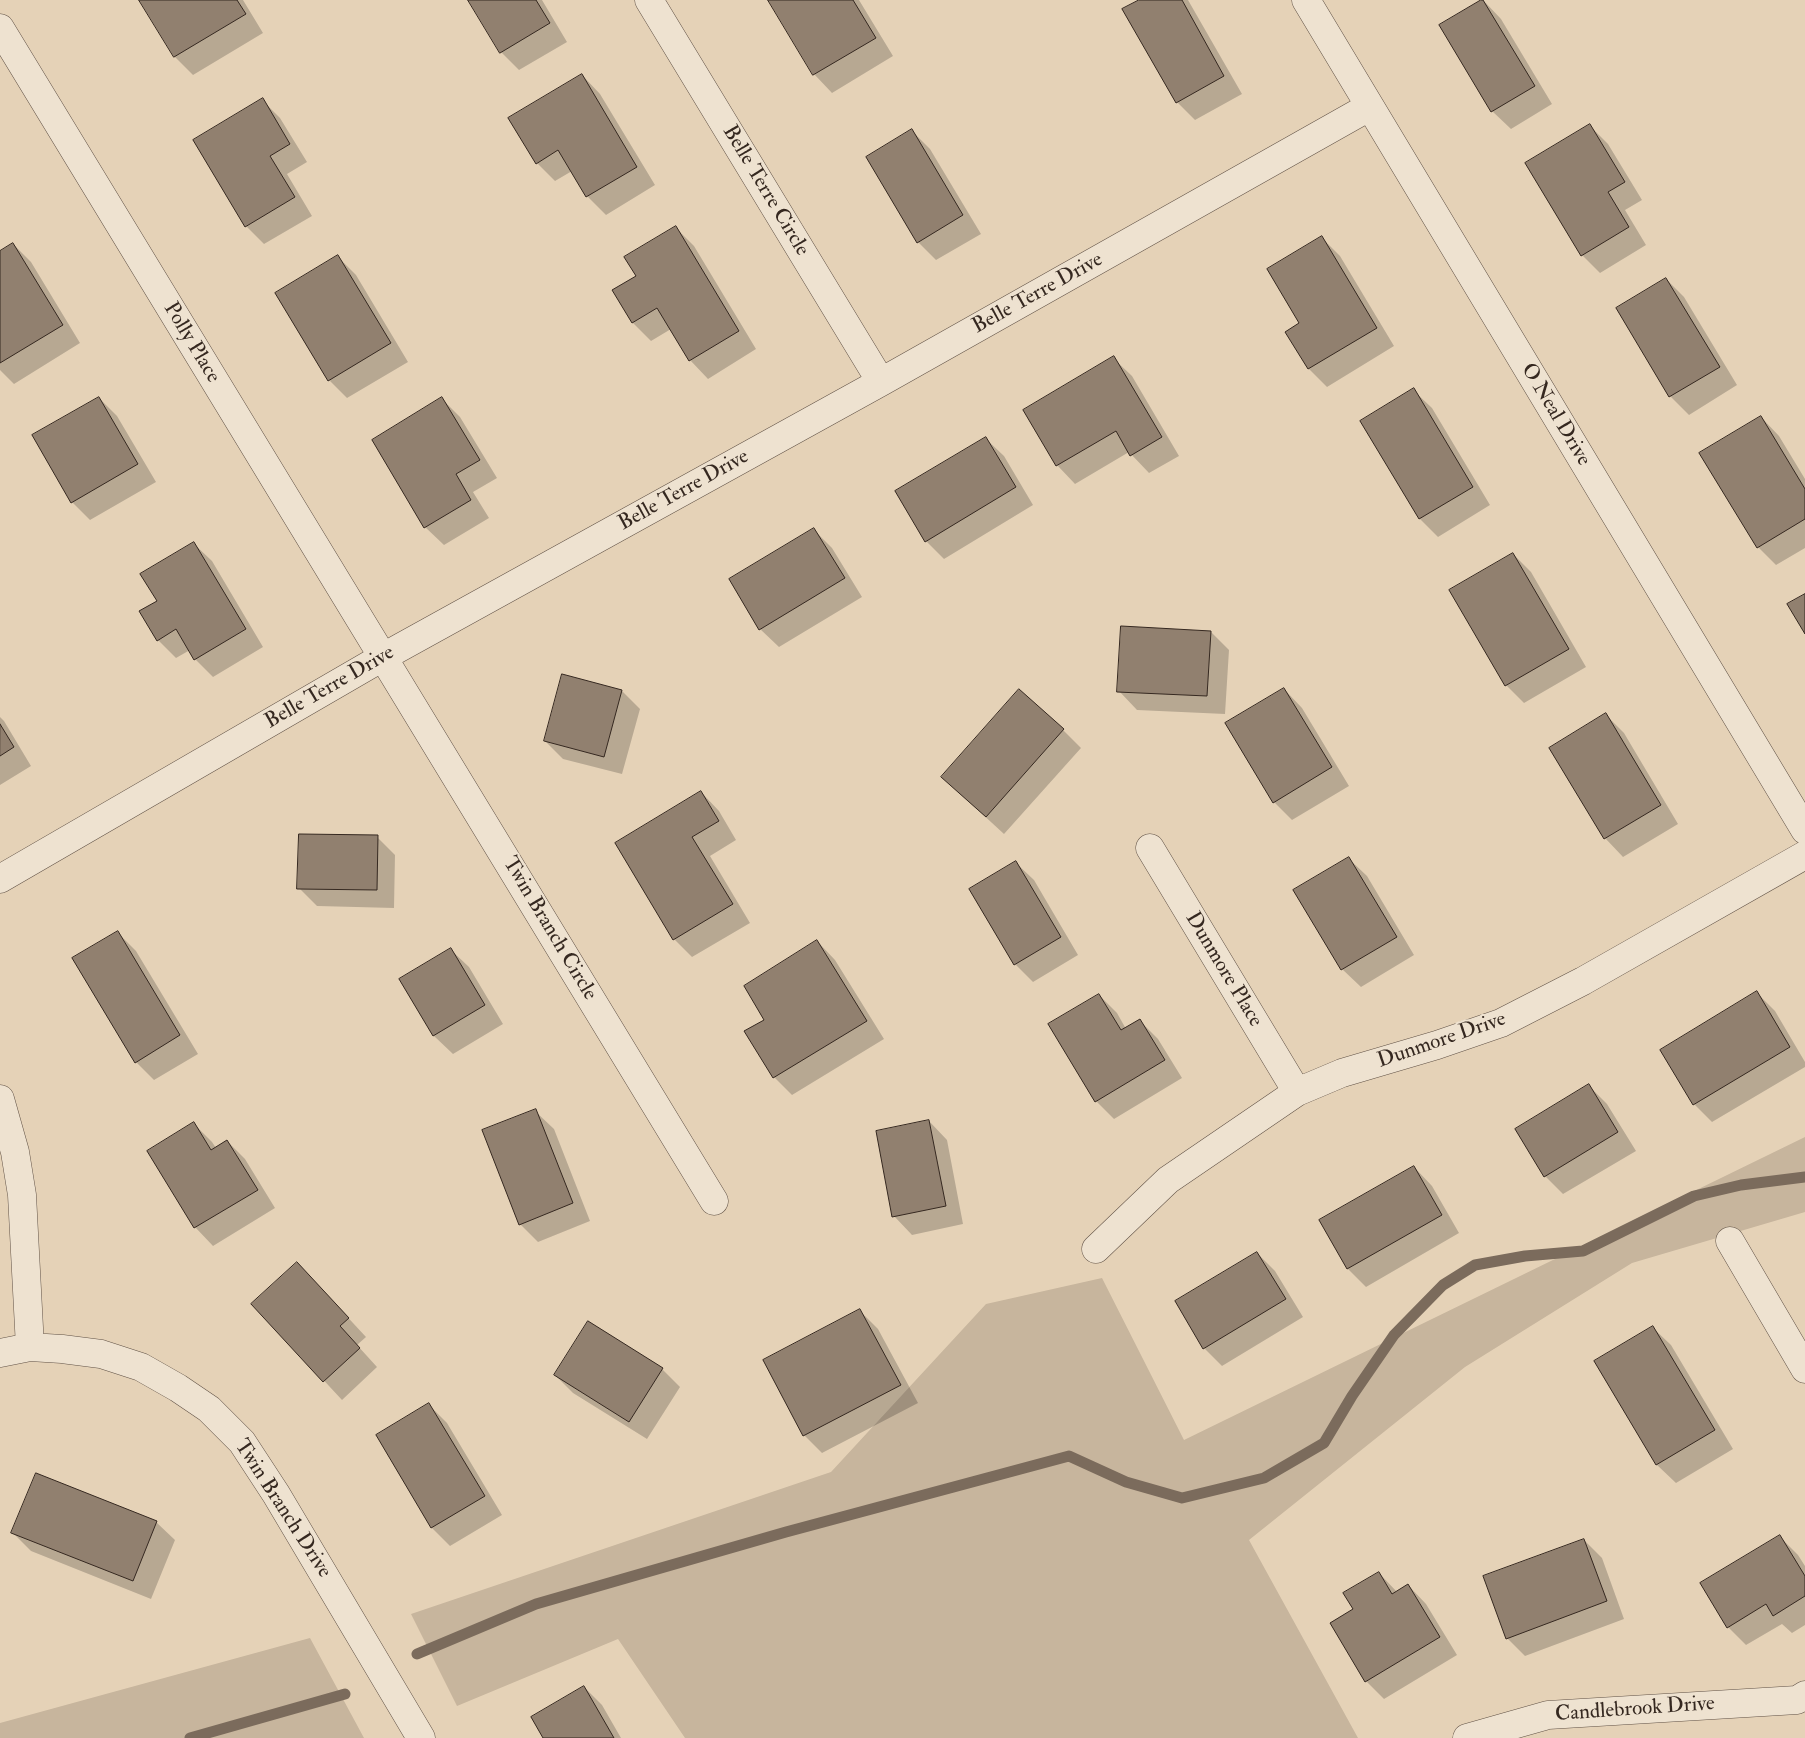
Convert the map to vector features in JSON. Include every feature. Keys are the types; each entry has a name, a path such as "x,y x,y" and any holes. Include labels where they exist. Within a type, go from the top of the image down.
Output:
{"street":[{"name":"Belle Terre Circle","path":"649,0 881,382"},
{"name":"O Neal Drive","path":"1306,0 1805,830"},
{"name":"Polly Place","path":"0,28 383,657"},
{"name":"Belle Terre Drive","path":"0,879 383,657 881,382 1369,107"},
{"name":"Twin Branch Circle","path":"383,657 714,1201"},
{"name":"Dunmore Place","path":"1150,848 1297,1092"},
{"name":"Dunmore Drive","path":"1096,1249 1168,1180 1297,1092 1342,1073 1437,1045 1501,1023 1591,976 1805,855"},
{"path":"0,1099 15,1152 22,1195 30,1347"},
{"path":"1730,1241 1805,1369"},
{"name":"Twin Branch Drive","path":"0,1353 30,1347 101,1354 141,1367 178,1388 209,1410 242,1442 276,1494 421,1738"},
{"name":"Candlebrook Drive","path":"1467,1738 1548,1715 1797,1700 1805,1695"}],"shaded area":[{"path":"1805,1137 1805,1212 1632,1263 1465,1367 1249,1540 1358,1738 685,1738 618,1639 457,1706 411,1614 831,1472 986,1304 1102,1278 1184,1440"},
{"path":"310,1638 364,1738 0,1738 0,1723"}],"building":[{"path":"139,0 237,0 246,14 174,57"},
{"path":"468,0 536,0 550,23 500,53"},
{"path":"768,0 853,0 876,38 813,75"},
{"path":"1139,0 1182,0 1224,76 1176,103 1122,9"},
{"path":"1483,0 1535,86 1491,112 1439,25"},
{"path":"582,74 637,167 586,197 558,150 536,164 508,118"},
{"path":"263,98 290,144 270,156 295,197 245,227 193,140"},
{"path":"1590,124 1625,182 1608,192 1629,227 1581,256 1525,163"},
{"path":"912,129 963,215 917,243 866,157"},
{"path":"676,226 739,331 689,361 657,308 632,323 612,290 636,276 624,257"},
{"path":"1322,236 1377,328 1308,369 1285,332 1299,323 1267,269"},
{"path":"13,243 63,325 0,363 0,251"},
{"path":"338,255 391,343 328,381 275,293"},
{"path":"1666,278 1720,367 1669,397 1616,308"},
{"path":"1114,356 1162,437 1130,456 1116,431 1056,466 1023,410"},
{"path":"1414,388 1473,487 1419,519 1360,421"},
{"path":"99,397 138,464 71,503 32,435"},
{"path":"442,397 480,460 456,474 471,500 424,528 372,440"},
{"path":"1761,416 1805,489 1805,519 1757,548 1699,453"},
{"path":"986,437 1016,487 925,542 895,491"},
{"path":"814,528 845,578 759,630 729,579"},
{"path":"194,542 246,629 194,660 176,629 157,641 139,611 157,601 140,574"},
{"path":"1513,553 1569,649 1505,686 1449,590"},
{"path":"1805,594 1805,634 1787,604"},
{"path":"1121,626 1211,631 1207,696 1117,692"},
{"path":"562,674 622,690 604,757 544,741"},
{"path":"1284,688 1332,767 1273,803 1225,723"},
{"path":"1019,689 1064,729 986,817 941,777"},
{"path":"1606,713 1661,805 1604,839 1549,748"},
{"path":"0,724 14,747 0,756"},
{"path":"701,791 719,821 692,837 733,904 673,940 615,843"},
{"path":"299,834 378,835 377,890 297,889"},
{"path":"1349,857 1397,937 1341,970 1293,890"},
{"path":"1016,861 1061,937 1014,965 969,889"},
{"path":"118,931 180,1035 135,1063 72,958"},
{"path":"817,940 867,1021 773,1078 744,1031 764,1020 744,986"},
{"path":"451,948 485,1005 433,1036 399,979"},
{"path":"1757,991 1790,1047 1693,1105 1660,1050"},
{"path":"1099,994 1121,1030 1140,1019 1165,1060 1095,1102 1048,1024"},
{"path":"1589,1084 1618,1132 1544,1177 1515,1129"},
{"path":"536,1109 573,1203 519,1225 482,1130"},
{"path":"929,1120 946,1206 892,1217 876,1131"},
{"path":"194,1122 211,1150 227,1140 258,1190 194,1228 147,1151"},
{"path":"1414,1166 1442,1215 1347,1269 1319,1220"},
{"path":"1257,1252 1286,1299 1203,1349 1175,1301"},
{"path":"297,1262 349,1318 340,1326 360,1348 323,1382 251,1304"},
{"path":"860,1309 901,1385 803,1436 763,1360"},
{"path":"588,1321 663,1368 629,1422 554,1375"},
{"path":"1653,1326 1715,1430 1656,1465 1594,1361"},
{"path":"429,1403 485,1496 431,1528 376,1435"},
{"path":"36,1473 157,1521 133,1581 11,1533"},
{"path":"1780,1535 1805,1576 1805,1596 1773,1616 1766,1604 1727,1628 1700,1583"},
{"path":"1584,1539 1607,1601 1506,1639 1483,1576"},
{"path":"1379,1572 1392,1594 1408,1584 1440,1637 1365,1682 1330,1623 1353,1609 1343,1593"},
{"path":"584,1686 614,1738 543,1738 531,1717"}],"waterway":[{"path":"417,1654 536,1604 786,1532 1069,1456 1126,1482 1182,1498 1264,1478 1324,1443 1352,1396 1394,1335 1443,1285 1475,1265 1525,1256 1583,1251 1694,1196 1741,1185 1805,1177"},
{"path":"190,1738 345,1694"}]}
